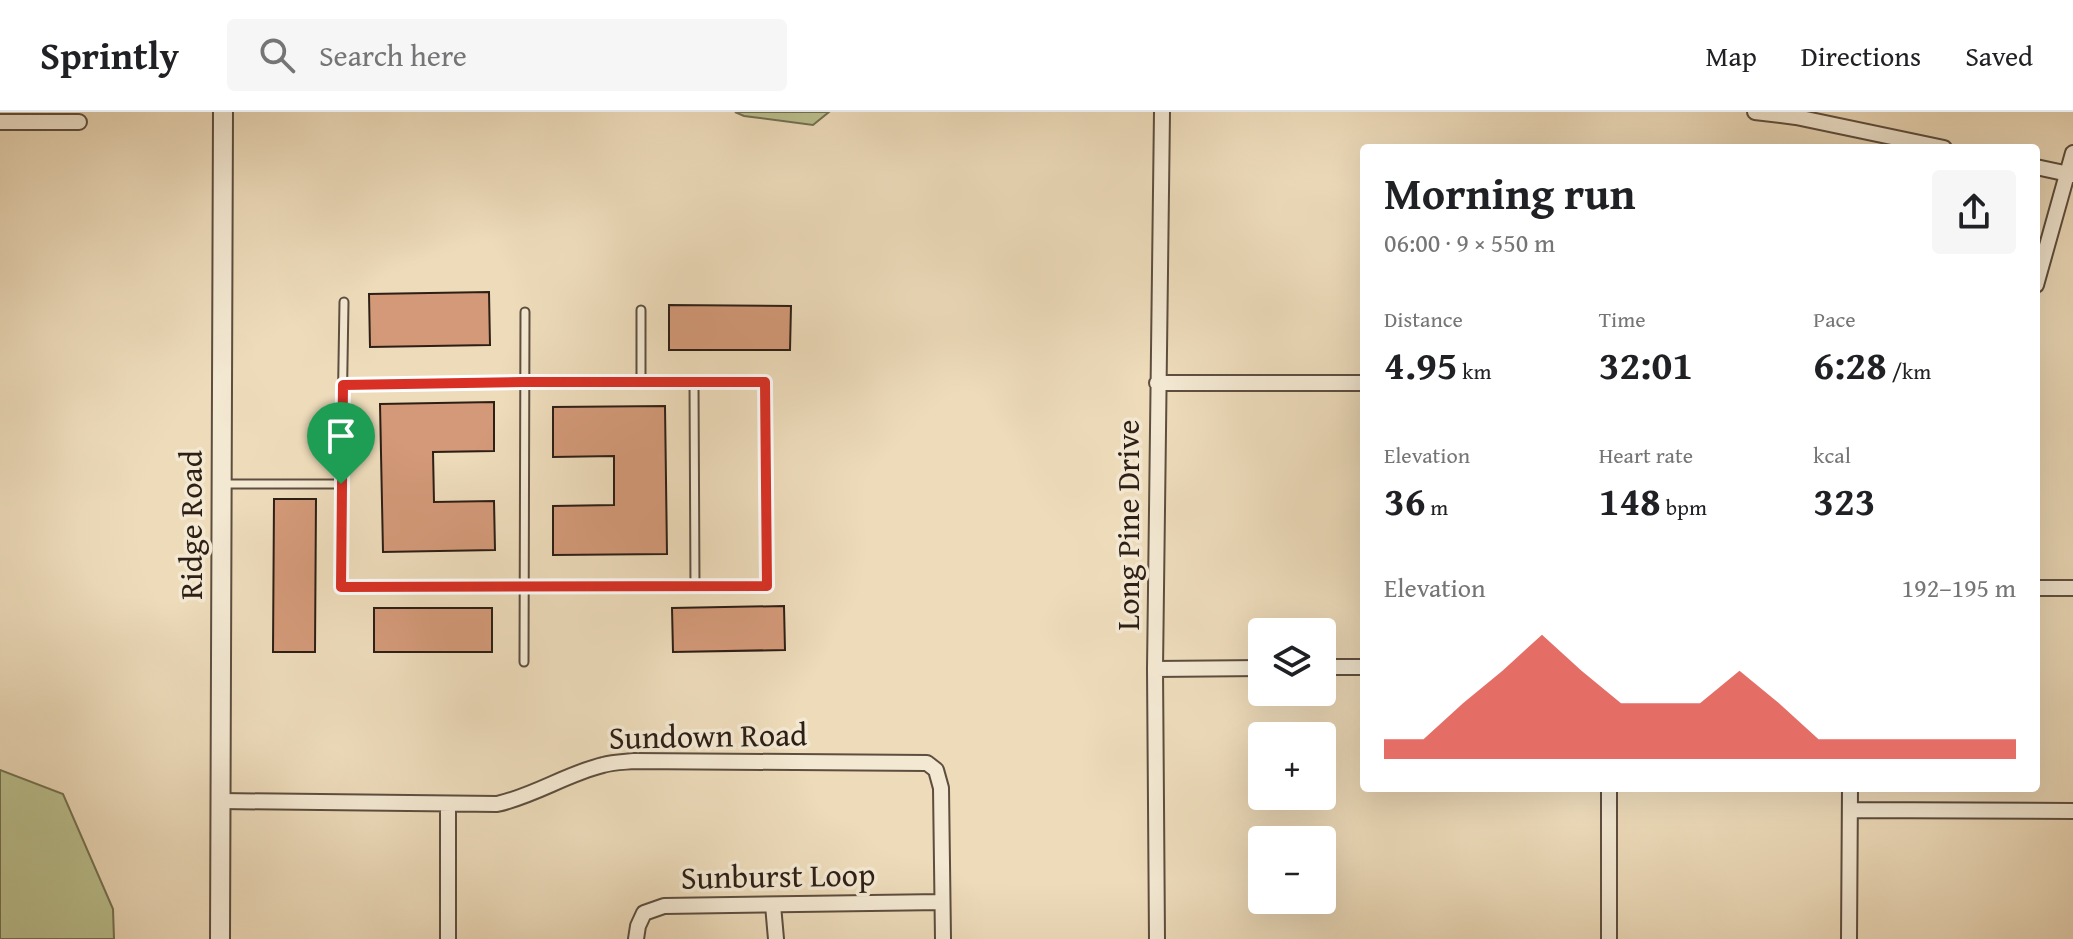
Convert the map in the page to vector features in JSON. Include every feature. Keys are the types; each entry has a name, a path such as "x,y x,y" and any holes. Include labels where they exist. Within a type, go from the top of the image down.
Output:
{"street":[{"name":"Ridge Road","path":"220,939 223,112"},
{"name":"Long Pine Drive","path":"1157,939 1155,669 1162,112"},
{"path":"1755,112 1796,114 1927,144"},
{"path":"0,122 79,122"},
{"path":"2040,272 2071,174 2073,153"},
{"path":"2040,168 2071,174"},
{"path":"1157,383 1360,383"},
{"path":"2040,588 2073,588"},
{"path":"1336,667 1360,667"},
{"path":"1155,669 1248,668"},
{"name":"Sundown Road","path":"221,801 497,804 521,799 605,764 634,761 927,763 936,770 941,788 943,939"},
{"path":"1609,792 1609,939"},
{"path":"1849,939 1850,792"},
{"path":"448,804 448,939"},
{"path":"1850,810 2073,811"},
{"name":"Sunburst Loop","path":"636,939 644,913 654,908 942,902"},
{"path":"773,905 776,939"}],"lane":[{"path":"343,385 765,382 767,586 341,587 341,484 344,302"},
{"path":"641,310 641,382"},
{"path":"524,662 525,312"},
{"path":"694,382 695,587"},
{"path":"221,484 341,484"}],"green space":[{"path":"735,112 829,112 813,125 744,116"},
{"path":"0,770 63,794 113,909 114,939 0,939"}],"building":[{"path":"489,292 490,345 370,347 369,294"},
{"path":"669,305 791,306 790,350 669,350"},
{"path":"494,402 494,451 433,452 434,502 494,501 495,550 383,552 380,404"},
{"path":"665,406 667,554 553,555 553,506 614,505 614,456 553,457 553,407"},
{"path":"274,499 316,499 315,652 273,652"},
{"path":"784,606 785,650 673,652 672,608"},
{"path":"374,608 492,608 492,652 374,652"}],"route":[{"path":"765,382 767,586 341,587 341,484 343,385 765,382"}]}
